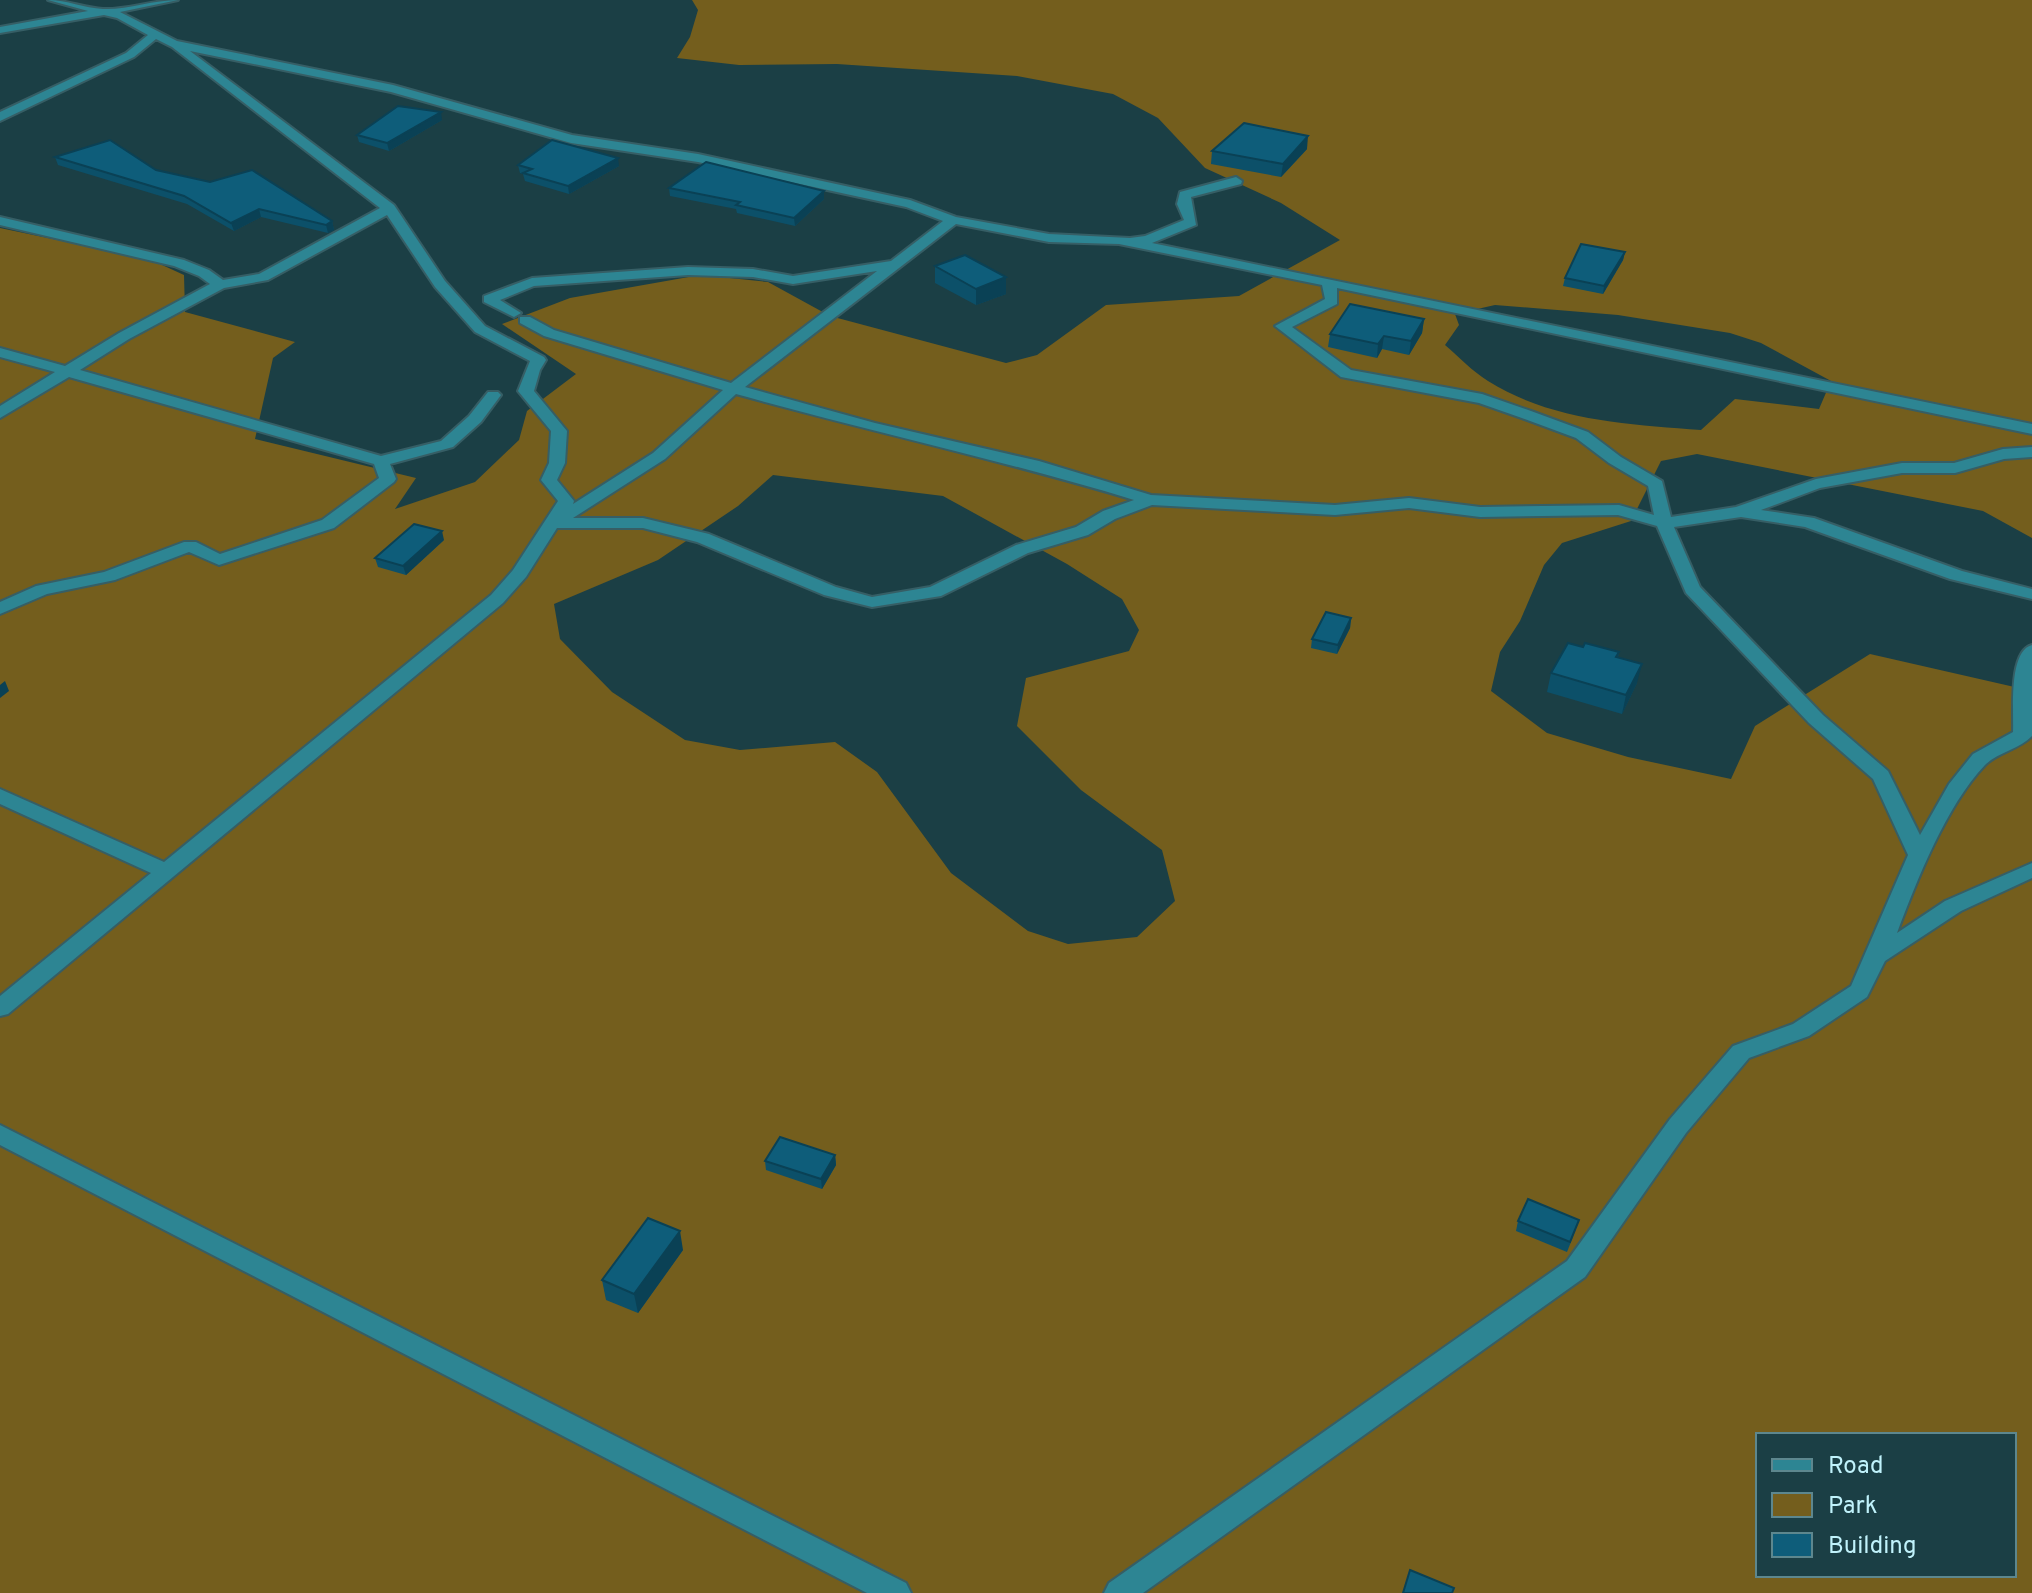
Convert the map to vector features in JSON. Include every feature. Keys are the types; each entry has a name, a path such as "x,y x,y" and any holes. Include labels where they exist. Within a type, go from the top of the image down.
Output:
{"street":[{"path":"0,1008 497,599 554,523 566,501 549,480 557,463 559,431 526,391 532,370 539,360 480,329 440,284 389,208 174,44 121,16 53,0"},
{"path":"0,30 173,0"},
{"path":"0,117 130,55 155,34"},
{"path":"174,44 393,89 571,139 698,158 910,204 953,220 1049,238 1147,240 1191,222 1184,204 1185,195 1236,181"},
{"path":"0,413 124,336 220,285 263,277 389,208"},
{"path":"554,523 659,456 735,387 953,220"},
{"path":"0,221 179,263 204,273 220,285"},
{"path":"1119,240 2032,429"},
{"path":"895,264 793,280 753,273 688,271 532,282 489,299 549,333 872,427 1033,464 1150,500 1335,510 1409,503 1480,512 1619,510 1664,523 1739,512 1816,484 1902,468 1955,468 2003,454 2032,452"},
{"path":"1329,282 1332,301 1282,326 1346,374 1482,399 1582,435 1615,460 1656,484 1664,523 1692,589 1816,719 1881,776 1919,855"},
{"path":"0,352 381,461 447,444 475,419 493,395"},
{"path":"0,609 42,590 109,576 190,546 219,560 328,524 388,479 381,461"},
{"path":"554,523 643,523 703,538 830,591 872,602 935,592 1022,549 1082,531 1109,515 1150,500"},
{"path":"1739,512 1808,522 1956,575 2032,594"},
{"path":"1119,1593 1576,1269 1678,1126 1741,1052 1801,1030 1859,991 1919,855 1956,789 1980,758 2023,735 2032,651"},
{"path":"0,796 167,872"},
{"path":"1877,956 1953,906 2032,870"},
{"path":"0,1134 896,1593"}],"green space":[{"path":"692,0 2032,0 2032,538 1983,511 1697,454 1661,461 1631,521 1562,543 1544,565 1520,621 1500,652 1491,691 1547,733 1628,757 1731,779 1755,726 1870,654 2032,691 2032,1593 0,1593 0,228 149,259 184,275 185,312 295,342 273,358 255,439 416,478 395,509 475,482 519,440 527,411 576,374 502,324 570,298 700,275 768,282 830,316 1006,363 1037,355 1106,305 1239,296 1340,240 1281,203 1205,168 1158,118 1113,94 1017,76 837,64 739,65 677,58 690,37 698,10","holes":["1495,305 1618,315 1730,333 1761,343 1831,381 1819,409 1735,399 1701,430 1591,418 1538,405 1488,381 1445,345 1459,325 1455,314","773,475 943,496 1067,564 1122,599 1139,630 1129,651 1026,678 1017,726 1081,790 1162,850 1175,901 1137,937 1068,944 1028,931 951,873 877,772 835,742 740,750 685,740 612,692 560,639 554,604 658,560 738,506"]}],"building":[{"path":"398,106 441,112 387,143 357,135"},
{"path":"1244,123 1308,136 1283,164 1212,151"},
{"path":"110,140 156,170 210,182 252,170 332,221 326,225 259,209 231,223 184,196 55,157"},
{"path":"552,140 618,158 568,186 523,173 532,169 518,165"},
{"path":"706,162 824,191 794,218 736,205 740,202 669,188"},
{"path":"1581,244 1625,252 1604,286 1565,278"},
{"path":"965,255 1006,277 976,289 935,266"},
{"path":"1350,304 1424,319 1411,341 1384,336 1378,344 1330,334"},
{"path":"414,524 442,531 403,566 375,558"},
{"path":"1326,612 1351,618 1338,645 1312,639"},
{"path":"1568,643 1583,647 1585,643 1619,652 1616,657 1642,664 1626,695 1551,673"},
{"path":"780,1137 835,1155 821,1179 765,1161"},
{"path":"1528,1199 1579,1220 1570,1242 1518,1221"},
{"path":"648,1218 680,1231 634,1294 602,1280"},
{"path":"1410,1570 1454,1588 1452,1593 1403,1593"}]}
